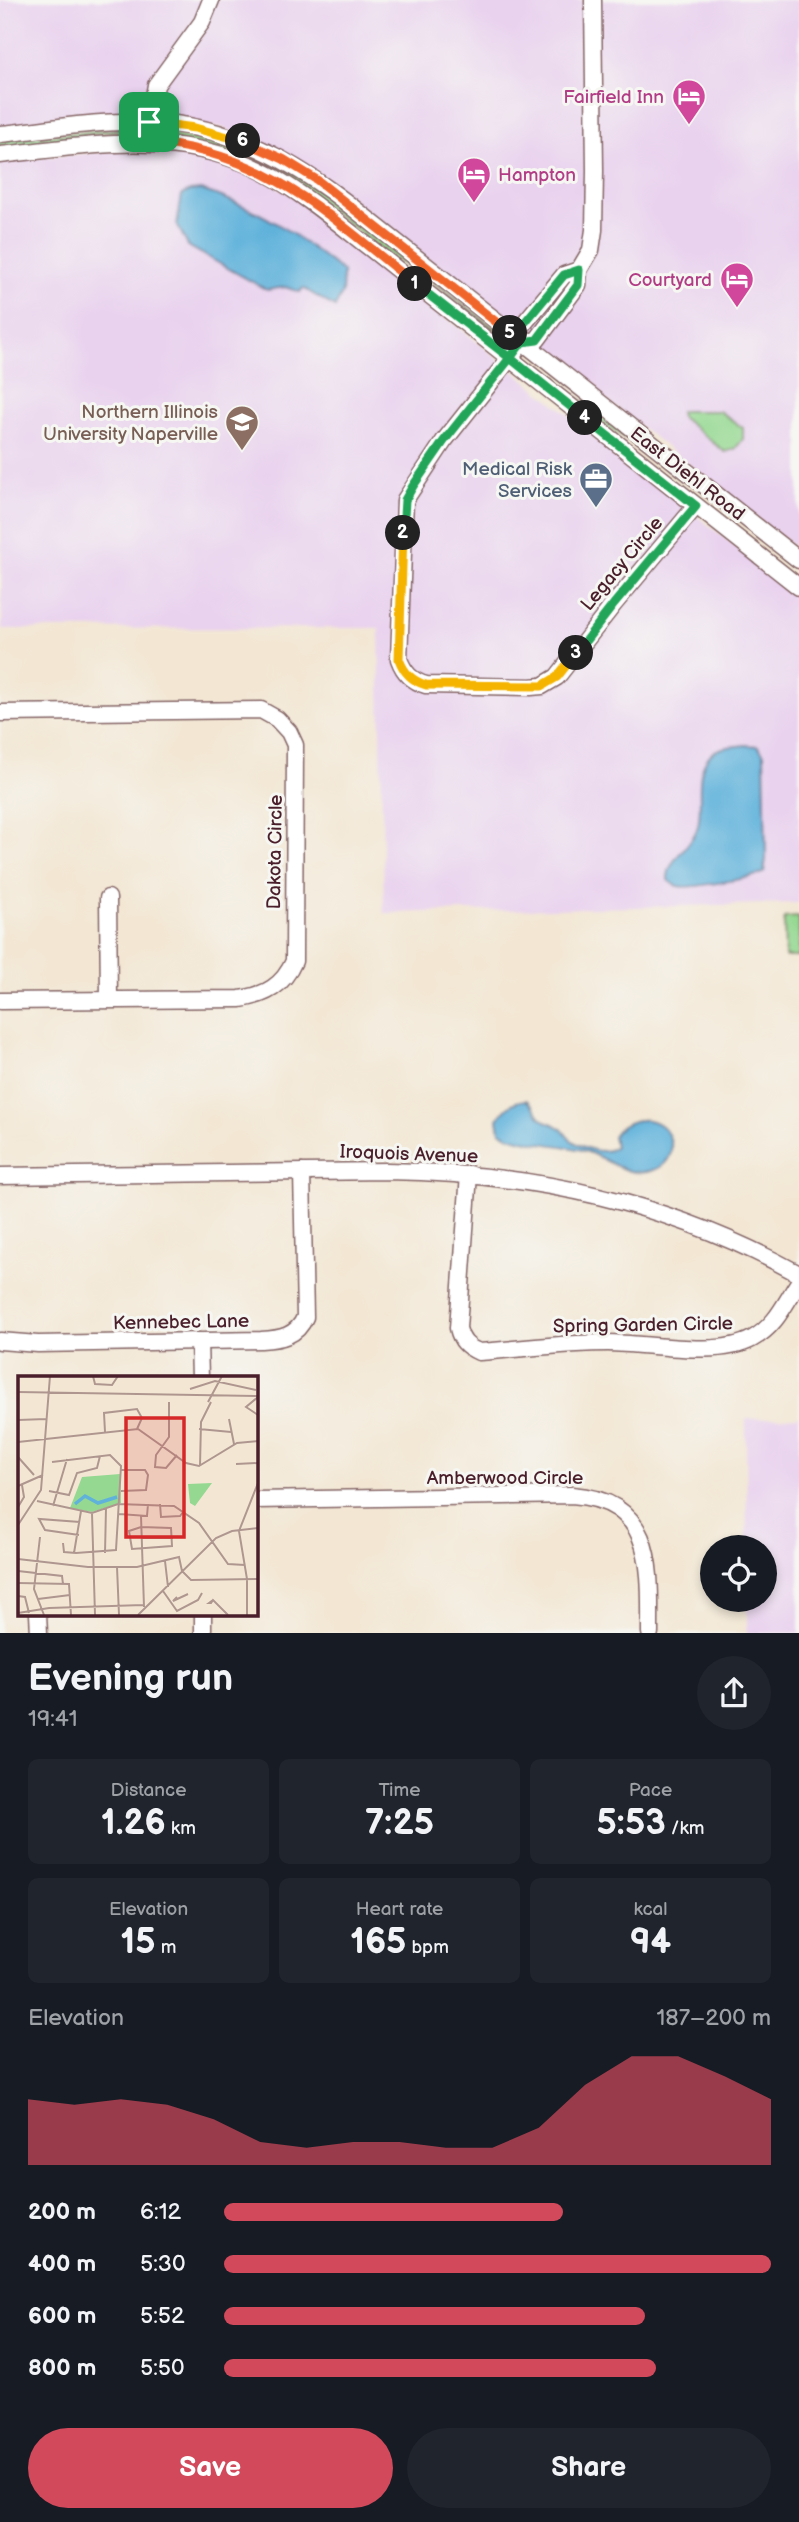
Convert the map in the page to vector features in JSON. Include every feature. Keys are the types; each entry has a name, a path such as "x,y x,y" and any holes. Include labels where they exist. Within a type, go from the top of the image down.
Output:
{"street":[{"path":"147,142 156,85 202,22 211,0"},
{"name":"Legacy Circle","path":"593,0 594,230 591,250 579,270 564,275 521,327 522,342 444,441 405,500 399,659 403,669 410,677 426,685 531,687 550,682 557,677 696,506"},
{"name":"East Diehl Road","path":"0,134 149,122 229,136 265,150 302,170 356,209 799,560"},
{"name":"East Diehl Road","path":"0,155 147,142 198,149 274,177 313,204 799,587"},
{"name":"Dakota Circle","path":"0,713 261,710 277,719 292,738 295,745 296,777 294,961 289,972 272,990 240,999 0,1001"},
{"path":"108,898 109,999"},
{"name":"Iroquois Avenue","path":"0,1176 412,1171 533,1181 579,1190 658,1212 726,1237 799,1274"},
{"name":"Kennebec Lane","path":"0,1341 38,1344 277,1339 296,1331 305,1317 302,1172"},
{"name":"Spring Garden Circle","path":"469,1174 458,1328 462,1341 479,1352 598,1343 679,1348 728,1347 751,1340 762,1333 777,1318 799,1282"},
{"path":"199,1341 200,1376"},
{"name":"Amberwood Circle","path":"257,1500 572,1495 606,1503 622,1511 632,1522 646,1549 650,1567 650,1633"}],"shaded area":[{"path":"0,0 799,0 799,551 317,172 280,151 220,127 0,128"},
{"path":"143,149 208,158 260,177 291,195 799,597 799,903 384,913 379,628 2,629 0,161"},
{"path":"799,1415 799,1633 747,1633 747,1612 777,1612 777,1535 747,1535 746,1419"}],"green space":[{"path":"124,130 0,149 0,140"},
{"path":"172,135 254,156 300,175 497,330 423,274 386,253 306,191 171,139"},
{"path":"540,371 613,420 683,477 681,479 641,447 598,421 537,373"},
{"path":"719,411 743,428 743,439 735,449 725,452 681,417 680,412"},
{"path":"799,917 799,957 785,957 784,918"}],"water":[{"path":"201,190 260,214 309,245 343,272 342,293 335,307 303,288 300,292 285,287 267,290 188,246 177,224 182,195"},
{"path":"745,745 758,746 764,754 764,872 707,884 684,887 675,885 668,880 669,873 675,859 697,829 700,781 705,763 710,755 718,750"},
{"path":"526,1100 541,1118 561,1128 570,1139 586,1148 599,1151 615,1146 613,1136 624,1125 650,1120 659,1124 670,1138 670,1156 656,1169 637,1172 575,1148 519,1139 500,1131 498,1119 503,1112 509,1106"}],"place":[{"name":"Fairfield Inn","path":"689,126"},
{"name":"Hampton","path":"474,204"},
{"name":"Courtyard","path":"737,309"},
{"name":"Northern Illinois University Naperville","path":"242,452"},
{"name":"Medical Risk Services","path":"596,509"}],"route":[{"path":"149,122 147,142 198,149 225,157 274,177 299,193 510,358 444,441 405,500 399,659 410,677 426,685 531,687 542,686 557,677 696,506 510,358 522,342 537,340 578,285 579,270 564,275 521,327 522,342 356,209 302,170 265,150 229,136 149,122"}]}
